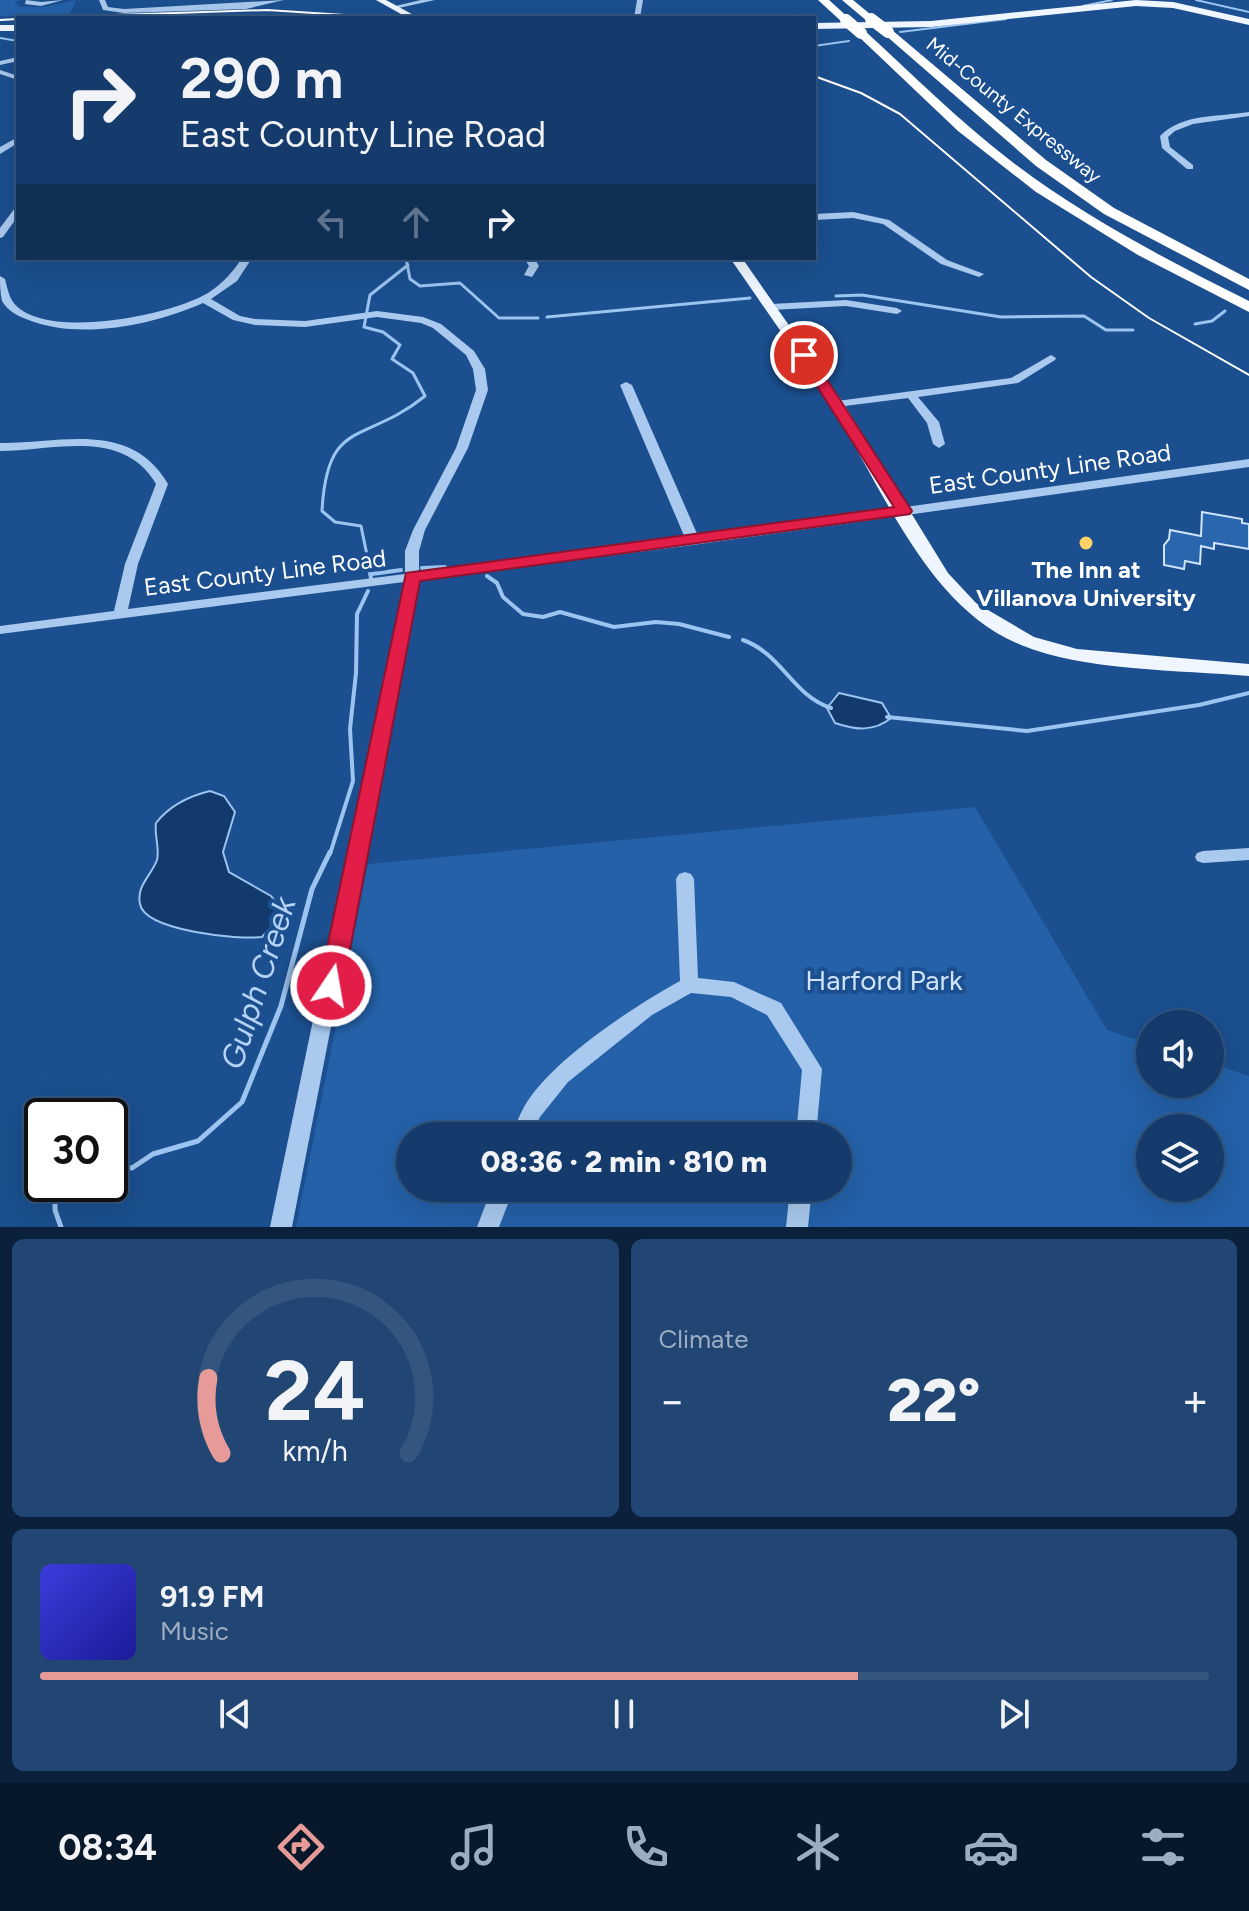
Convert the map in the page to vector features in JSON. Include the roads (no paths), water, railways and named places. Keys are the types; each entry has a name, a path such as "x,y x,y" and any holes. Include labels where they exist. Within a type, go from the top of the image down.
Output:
{"highway":[{"name":"Mid-County Expressway","path":"823,0 977,140 1009,165 1115,235 1249,307"},
{"name":"Mid-County Expressway","path":"847,0 1041,163 1109,211 1249,285"}],"main road":[{"path":"380,0 411,16"},
{"path":"816,26 931,24 1136,3 1188,8 1249,22"},
{"path":"737,260 837,404 941,576 985,618 1027,641 1092,657 1249,670"}],"street":[{"path":"29,0 27,3 36,5 60,0"},
{"path":"102,0 105,9 124,11 255,5"},
{"path":"207,16 281,0"},
{"path":"394,7 432,0"},
{"path":"1190,167 1166,148 1164,136 1169,130 1195,122 1249,114"},
{"path":"0,151 14,147"},
{"path":"0,235 16,213"},
{"path":"816,217 853,215 886,222 944,262 979,274"},
{"path":"0,279 3,302 19,313 63,325 114,326 165,314 221,292 245,260"},
{"path":"529,275 534,266 530,260"},
{"path":"203,299 237,318 255,322 305,324 367,315 396,315 437,326 470,353 479,369 482,390 462,448 419,530 412,551 412,576 281,1227"},
{"path":"771,307 846,303 897,311"},
{"path":"837,404 1014,381 1051,358"},
{"path":"626,385 693,541"},
{"path":"911,395 933,422 939,444"},
{"path":"0,447 37,446 74,440 113,443 153,468 162,484 122,585 121,614"},
{"name":"East County Line Road","path":"0,630 693,541 1249,463"},
{"path":"1203,857 1249,854"},
{"path":"685,879 689,985"},
{"path":"527,1122 532,1111 561,1076 645,1009 689,985 734,990 774,1009 812,1069 807,1122"},
{"path":"488,1227 498,1202"},
{"path":"797,1227 800,1202"}],"waterway":[{"path":"1083,6 1112,0"},
{"path":"1196,0 1249,12"},
{"path":"900,32 1006,19"},
{"name":"Gulph Creek","path":"0,38 16,41"},
{"path":"816,46 849,41"},
{"name":"Gulph Creek","path":"406,260 407,265"},
{"name":"Gulph Creek","path":"368,560 361,526 335,522 322,511 325,481 341,446 353,436 404,411 425,396 413,373 392,359 400,345 383,332 364,327 370,295 407,265"},
{"path":"407,265 410,279 420,286 460,283 499,318 538,318"},
{"path":"836,296 862,295 1001,317 1084,316 1106,330 1133,330"},
{"path":"547,317 750,298"},
{"path":"1195,324 1212,321 1225,311"},
{"name":"Gulph Creek","path":"367,558 371,578"},
{"path":"422,568 445,567"},
{"path":"372,574 401,570"},
{"path":"487,576 497,583 503,597 523,614 543,617 560,612 614,627 656,622 679,624 729,637"},
{"name":"Gulph Creek","path":"330,854 353,781 350,729 356,673 357,614 368,591"},
{"path":"743,640 768,655 806,694 831,708"},
{"path":"887,717 1027,731 1199,705 1249,693"},
{"name":"Gulph Creek","path":"128,1167 153,1154 198,1141 242,1102 281,1006 312,889 330,852"},
{"name":"Gulph Creek","path":"55,1202 61,1227"}],"tram line":[{"path":"86,16 267,10 361,16"},
{"path":"0,20 16,19"},
{"path":"816,77 861,93 900,114 1091,277 1149,318 1249,375"}],"place":[{"name":"The Inn at Villanova University","path":"1086,543"}],"park label":[{"name":"Harford Park","path":"884,980"}]}
